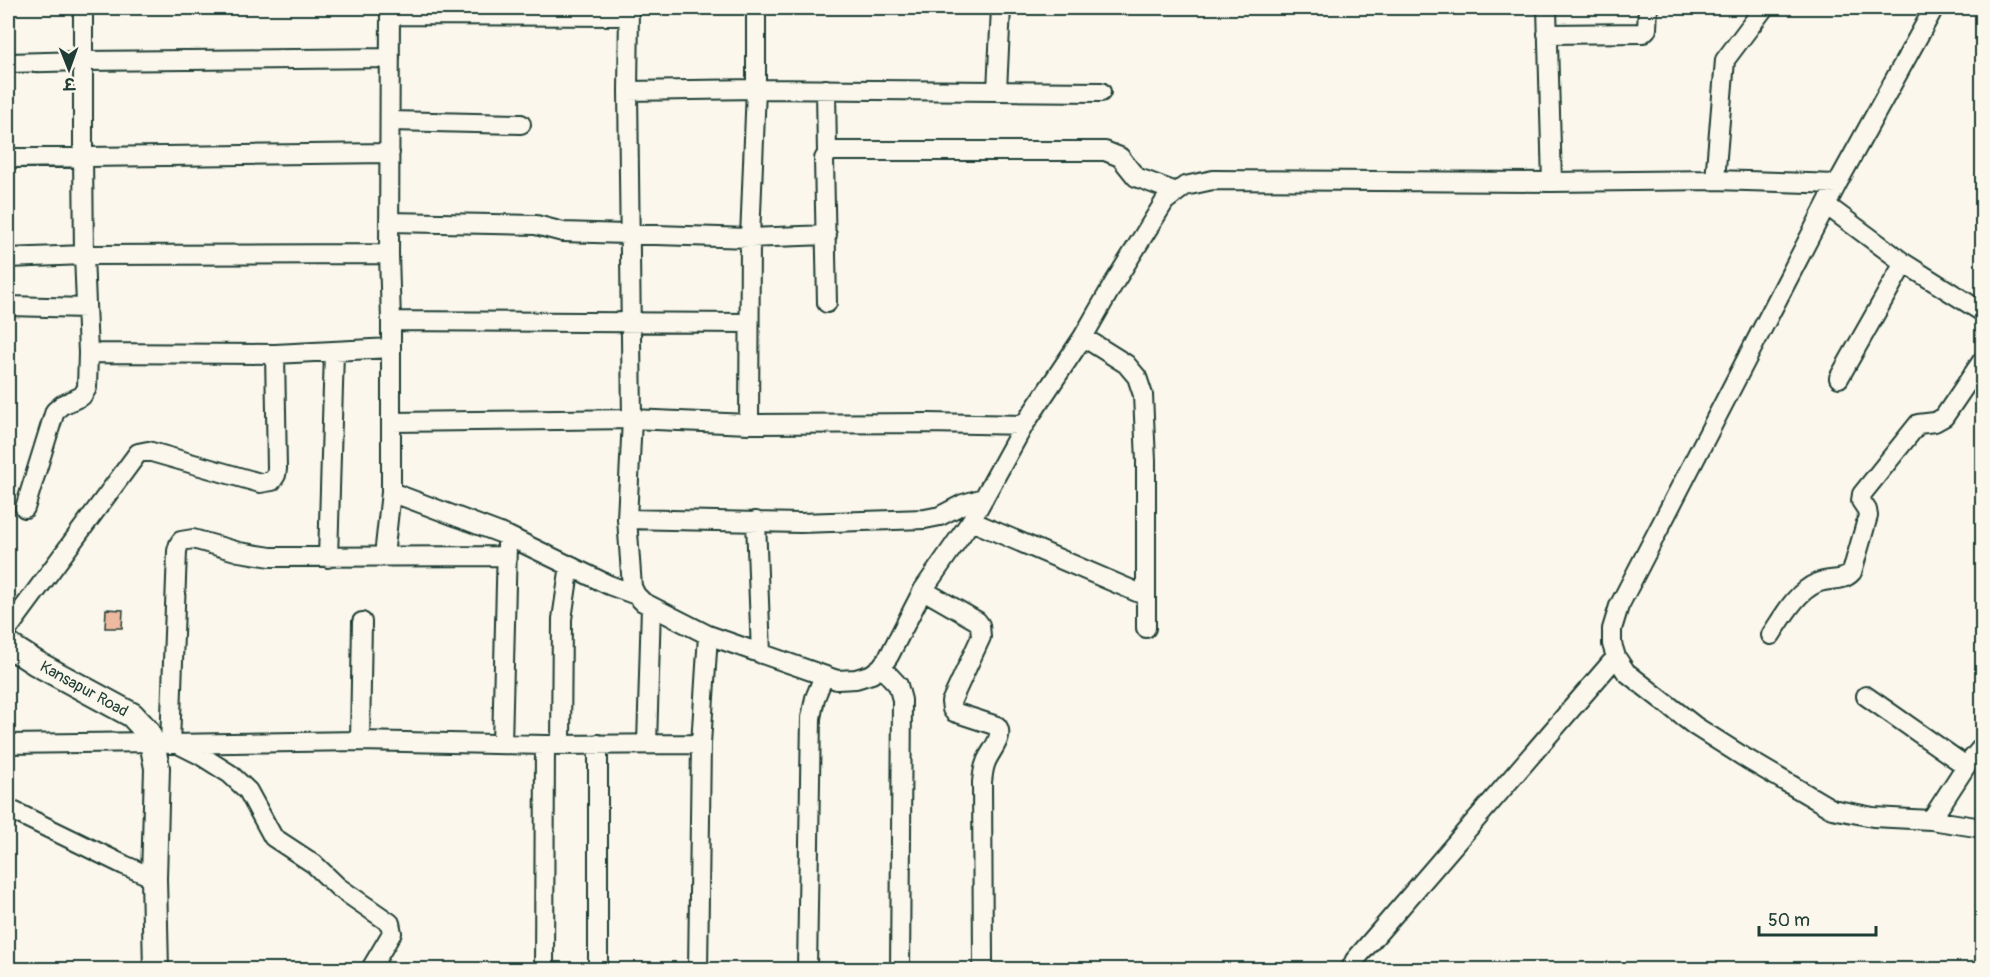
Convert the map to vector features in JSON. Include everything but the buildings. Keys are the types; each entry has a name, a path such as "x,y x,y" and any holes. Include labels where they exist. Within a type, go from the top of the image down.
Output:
{"street":[{"path":"25,508 55,411 62,405 82,396 87,388 83,8"},
{"path":"749,424 750,237 756,89 756,8"},
{"path":"997,90 1000,8"},
{"path":"1547,8 1552,182"},
{"path":"1547,34 1643,33 1647,29 1648,8"},
{"path":"1715,180 1725,60 1764,8"},
{"path":"1934,8 1837,184 1619,606 1612,629 1612,644 1616,657 1626,672 1695,726 1832,809 1873,817 1931,820 1983,828"},
{"path":"384,556 391,492 392,422 392,321 389,254 391,11 629,12 632,419 627,519 632,587 636,595"},
{"path":"8,63 390,58"},
{"path":"826,89 827,154 824,159 827,303"},
{"path":"628,91 826,89 1101,92"},
{"path":"391,121 520,124"},
{"path":"827,154 837,150 1105,151 1120,157 1136,177 1176,192"},
{"path":"8,158 390,153"},
{"path":"391,492 508,536 609,585 636,595 651,606 708,635 837,680 856,679 872,674 889,656 923,590 970,521 1024,425 1083,337 1165,201 1185,186 1213,180 1552,182 1715,180 1837,184"},
{"path":"1826,205 1904,262 1983,312"},
{"path":"390,222 537,225 563,232 750,237 827,235"},
{"path":"8,258 84,255 389,254"},
{"path":"1839,378 1904,262"},
{"path":"8,306 86,308"},
{"path":"392,321 749,324"},
{"path":"1083,337 1132,369 1141,386 1146,461 1146,628"},
{"path":"88,353 275,354 391,348"},
{"path":"328,558 333,352"},
{"path":"8,628 138,453 148,451 260,483 272,481 277,469 275,354"},
{"path":"1771,635 1785,613 1809,587 1822,581 1845,578 1852,572 1868,516 1867,510 1860,501 1862,494 1918,424 1940,420 1948,413 1983,361"},
{"path":"392,422 632,419 749,424 1024,425"},
{"path":"627,519 800,523 925,519 940,516 963,504 984,498"},
{"path":"756,521 761,654"},
{"path":"970,521 1146,596"},
{"path":"502,744 508,536"},
{"path":"156,969 154,878 157,768 166,743 179,544 186,539 193,539 254,555 328,558 506,555"},
{"path":"544,969 553,745 562,619 570,565"},
{"path":"923,590 977,621 980,625 981,637 951,706 954,712 997,726 1000,730 986,760 982,782 983,962 981,969"},
{"path":"647,744 651,606"},
{"path":"360,741 362,622"},
{"path":"698,969 701,744 708,635"},
{"name":"Kansapur Road","path":"8,645 36,663 132,715 146,730 166,743"},
{"path":"1350,969 1362,951 1616,657"},
{"path":"881,667 898,685 902,699 900,969"},
{"path":"807,969 811,718 815,698 824,676"},
{"path":"1866,696 1966,766"},
{"path":"8,744 360,741 553,745 701,744"},
{"path":"166,743 200,755 230,774 248,791 273,837 314,864 338,887 390,923 392,933 370,969"},
{"path":"598,744 598,969"},
{"path":"1931,820 1966,766 1983,747"},
{"path":"9,809 154,878"}]}
